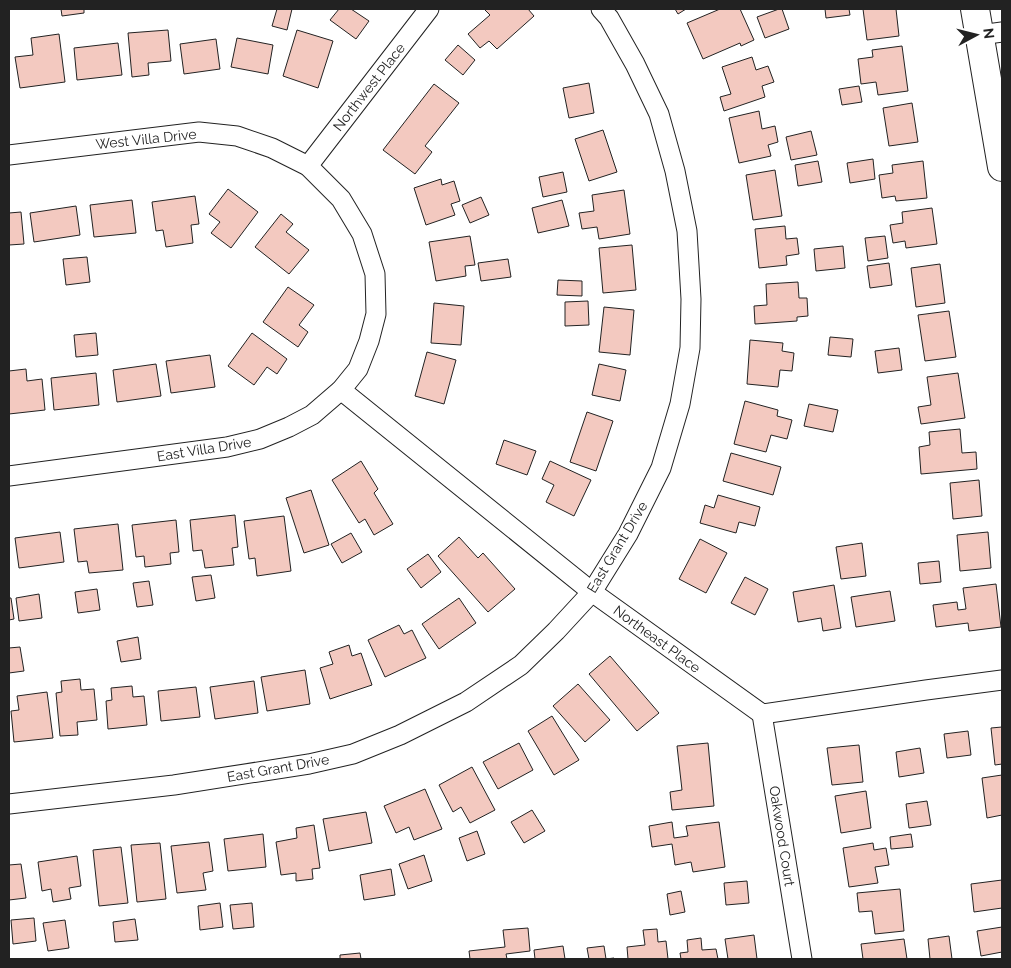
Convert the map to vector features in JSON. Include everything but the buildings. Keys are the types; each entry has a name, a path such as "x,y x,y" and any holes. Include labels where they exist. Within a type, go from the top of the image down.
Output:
{"street":[{"name":"Northwest Place","path":"308,166 430,9"},
{"name":"East Grant Drive","path":"9,804 174,785 309,764 353,754 400,735 466,702 521,665 592,592 628,534 661,468 680,404 690,348 691,298 687,231 675,171 659,114 635,64 609,18 601,9"},
{"path":"975,9 991,34 1002,167"},
{"name":"West Villa Drive","path":"9,155 199,132 237,136 272,148 308,166"},
{"name":"East Villa Drive","path":"9,476 228,447 260,439 289,427 312,414 342,390 358,369 369,341 376,314 375,274 362,234 341,199 308,166"},
{"name":"Northeast Place","path":"342,390 592,592 762,714"},
{"path":"762,714 1002,680"},
{"name":"Oakwood Court","path":"762,714 802,959"}]}
